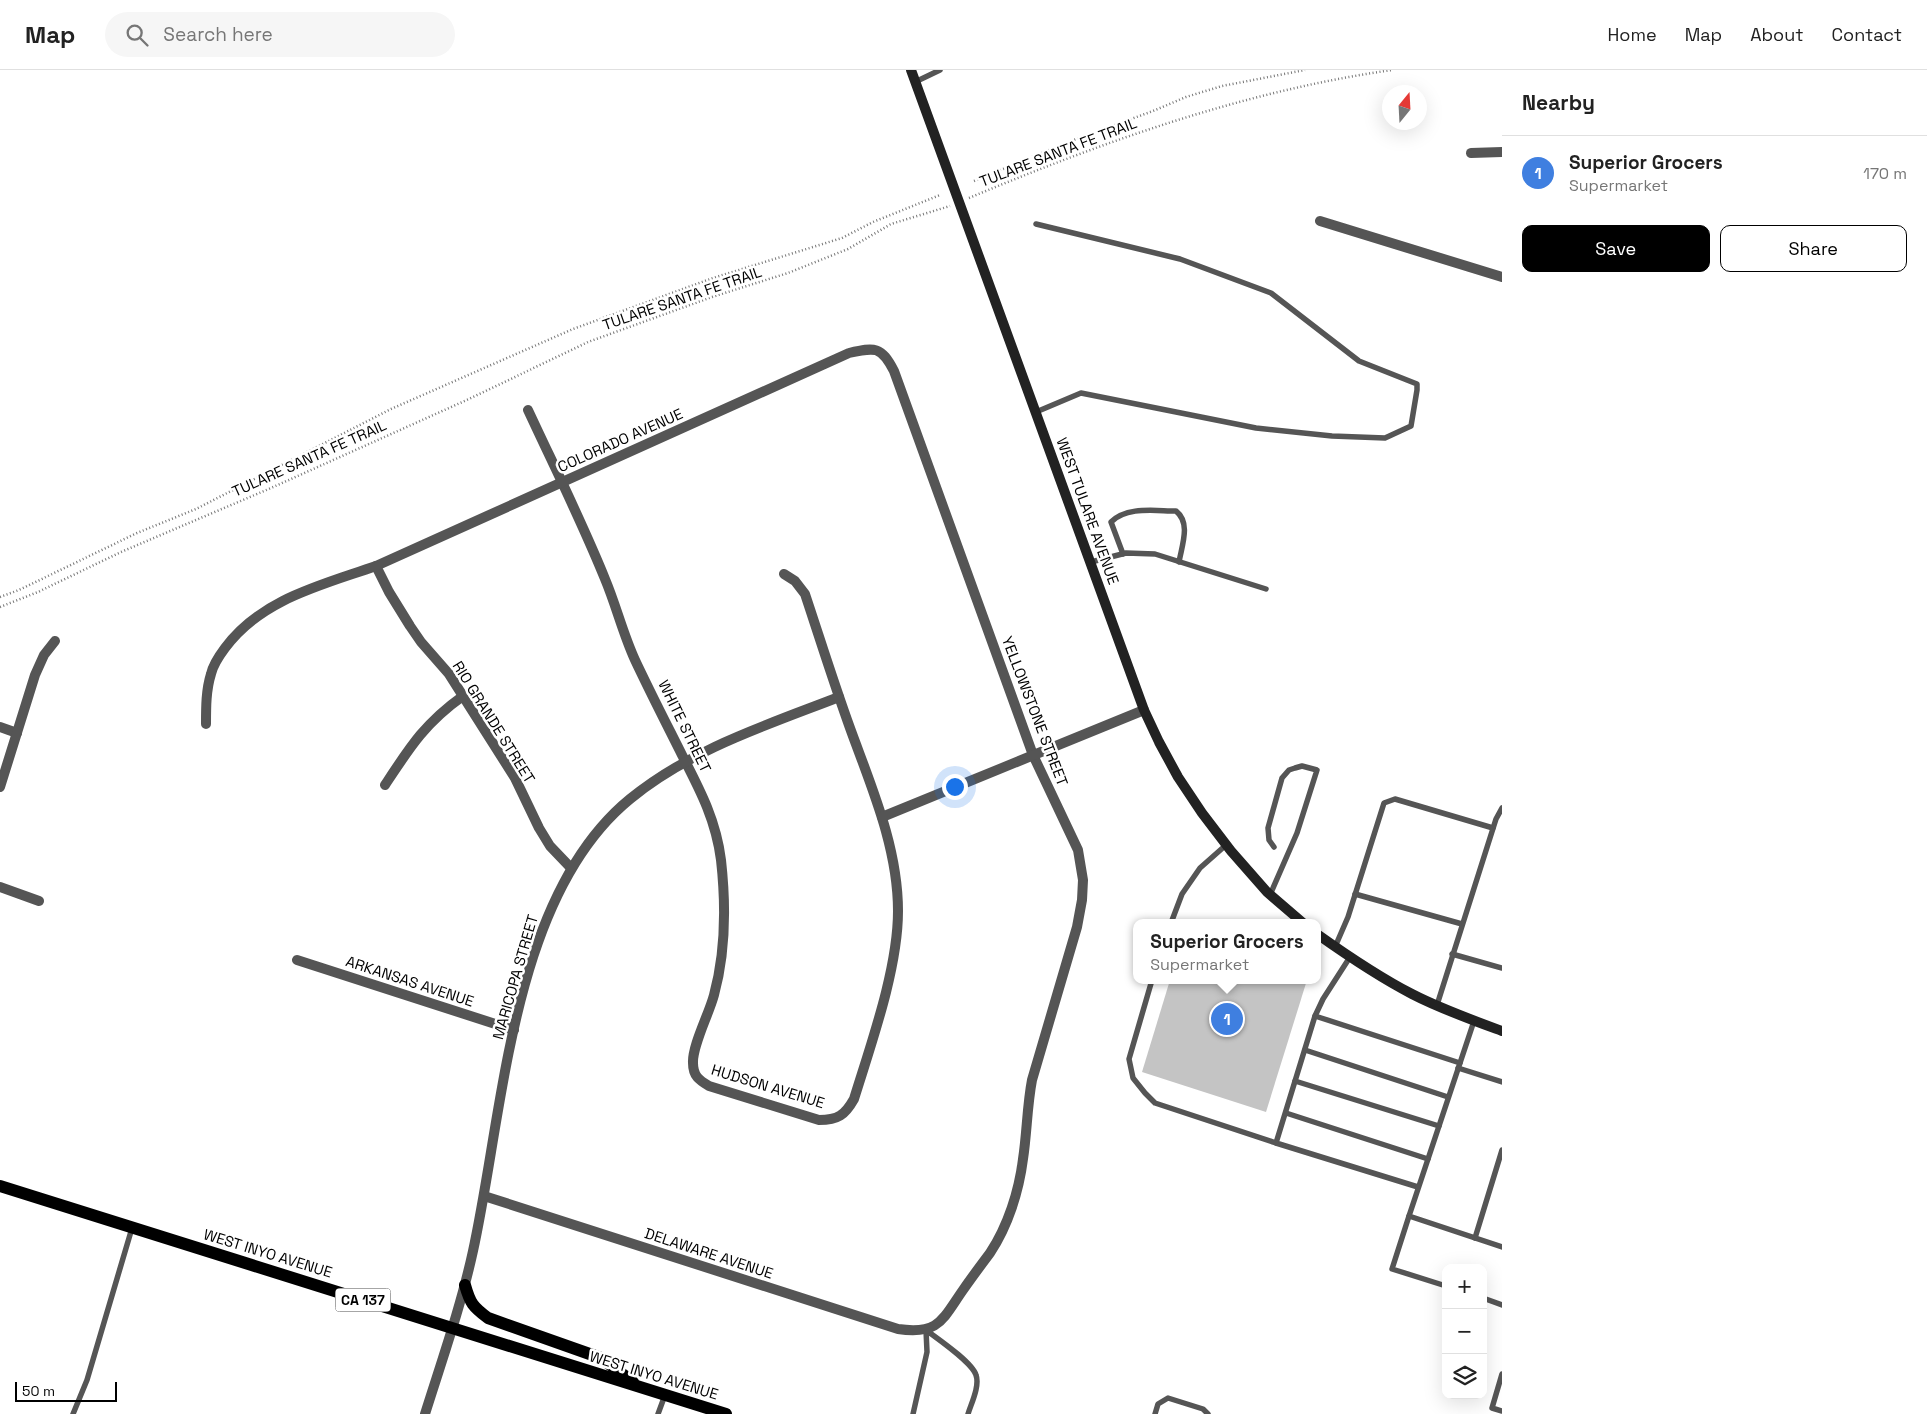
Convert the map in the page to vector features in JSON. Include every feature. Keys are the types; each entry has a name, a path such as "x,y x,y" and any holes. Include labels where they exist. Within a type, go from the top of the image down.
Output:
{"main road":[{"name":"WEST TULARE AVENUE","path":"911,70 1144,710 1158,742 1178,777 1226,844 1270,895 1298,919"},
{"path":"1321,937 1350,957 1412,994 1502,1031"},
{"name":"WEST INYO AVENUE","path":"0,1186 726,1414"},
{"path":"465,1285 474,1308 488,1318 602,1358 639,1387"}],"street":[{"path":"1472,153 1502,152"},
{"path":"1320,221 1502,277"},
{"name":"COLORADO AVENUE","path":"206,724 207,696 211,673 218,658 233,637 273,604 376,566 562,484 848,353 867,349 878,350"},
{"name":"YELLOWSTONE STREET","path":"878,350 887,357 894,371 1033,755 1078,850 1083,880 1082,900 1077,927 1032,1080 1028,1100 1024,1160 1012,1206 991,1251 937,1325 926,1330"},
{"name":"WHITE STREET","path":"528,410 606,579 634,658 706,802 714,828 720,859 724,914 720,972 706,1021 696,1045 693,1072"},
{"name":"RIO GRANDE STREET","path":"376,566 389,592 410,626 421,642 449,674 514,778 550,846 571,868"},
{"path":"784,574 795,581 805,594 882,817 1144,710"},
{"path":"0,787 36,675 44,655 55,641"},
{"path":"385,785 418,736 434,718 463,696"},
{"name":"MARICOPA STREET","path":"425,1414 465,1285 484,1196 514,1030 540,936 571,868 588,843 612,815 667,771 728,741 839,697"},
{"path":"0,727 17,733"},
{"name":"HUDSON AVENUE","path":"693,1072 699,1080 709,1086 819,1120 838,1118 846,1113 854,1099 888,982 895,943 898,911 895,879 882,817"},
{"path":"0,887 39,901"},
{"name":"ARKANSAS AVENUE","path":"297,960 514,1030"},
{"name":"DELAWARE AVENUE","path":"484,1196 898,1329 914,1332 926,1330"}],"lane":[{"path":"915,82 940,70"},
{"path":"1036,224 1180,259 1271,293 1359,361 1416,384 1417,390 1411,426 1385,438 1332,436 1256,428 1081,393 1036,412"},
{"path":"1123,554 1111,522 1118,515 1141,510 1176,512 1180,515 1186,526 1179,562"},
{"path":"1091,562 1123,554 1155,554 1266,589"},
{"path":"1270,895 1297,833 1317,770 1302,766 1289,770 1282,778 1268,828 1269,840 1274,847"},
{"path":"1335,947 1348,917 1384,803 1395,799 1493,828"},
{"path":"1437,1005 1493,828 1502,808"},
{"path":"1173,919 1182,894 1195,875 1226,844"},
{"path":"1355,894 1462,924"},
{"path":"1452,954 1502,968"},
{"path":"1276,1143 1315,1016 1323,999 1350,957"},
{"path":"1151,984 1129,1059 1133,1078 1155,1103 1418,1187"},
{"path":"1315,1016 1502,1082"},
{"path":"1442,1285 1392,1269 1474,1021"},
{"path":"1305,1050 1448,1097"},
{"path":"1296,1081 1439,1126"},
{"path":"1286,1113 1428,1158"},
{"path":"1475,1238 1502,1150"},
{"path":"1409,1216 1502,1246"},
{"path":"73,1414 87,1380 132,1228"},
{"path":"1487,1299 1502,1304"},
{"path":"913,1414 926,1360 926,1330"},
{"path":"926,1330 951,1349 971,1368 976,1376 976,1384 968,1414"},
{"path":"1502,1374 1492,1408 1502,1412"},
{"path":"658,1414 665,1395"},
{"path":"1155,1414 1158,1404 1168,1398 1203,1409 1208,1414"}],"path":[{"name":"TULARE SANTA FE TRAIL","path":"974,181 1071,140 1153,111 1186,97 1222,86 1305,70"},
{"name":"TULARE SANTA FE TRAIL","path":"0,607 38,592 121,552 271,488 469,399 588,342 712,297 788,273 848,249 891,224 960,202 1067,158 1229,104 1313,84 1392,70"},
{"name":"TULARE SANTA FE TRAIL","path":"0,597 19,590 136,533 196,509 391,409 573,329 713,278 842,238 873,222 940,195"}],"building":[{"path":"1169,984 1306,984 1266,1112 1142,1072"}],"place":[{"name":"Superior Grocers","path":"1227,1019"}]}
